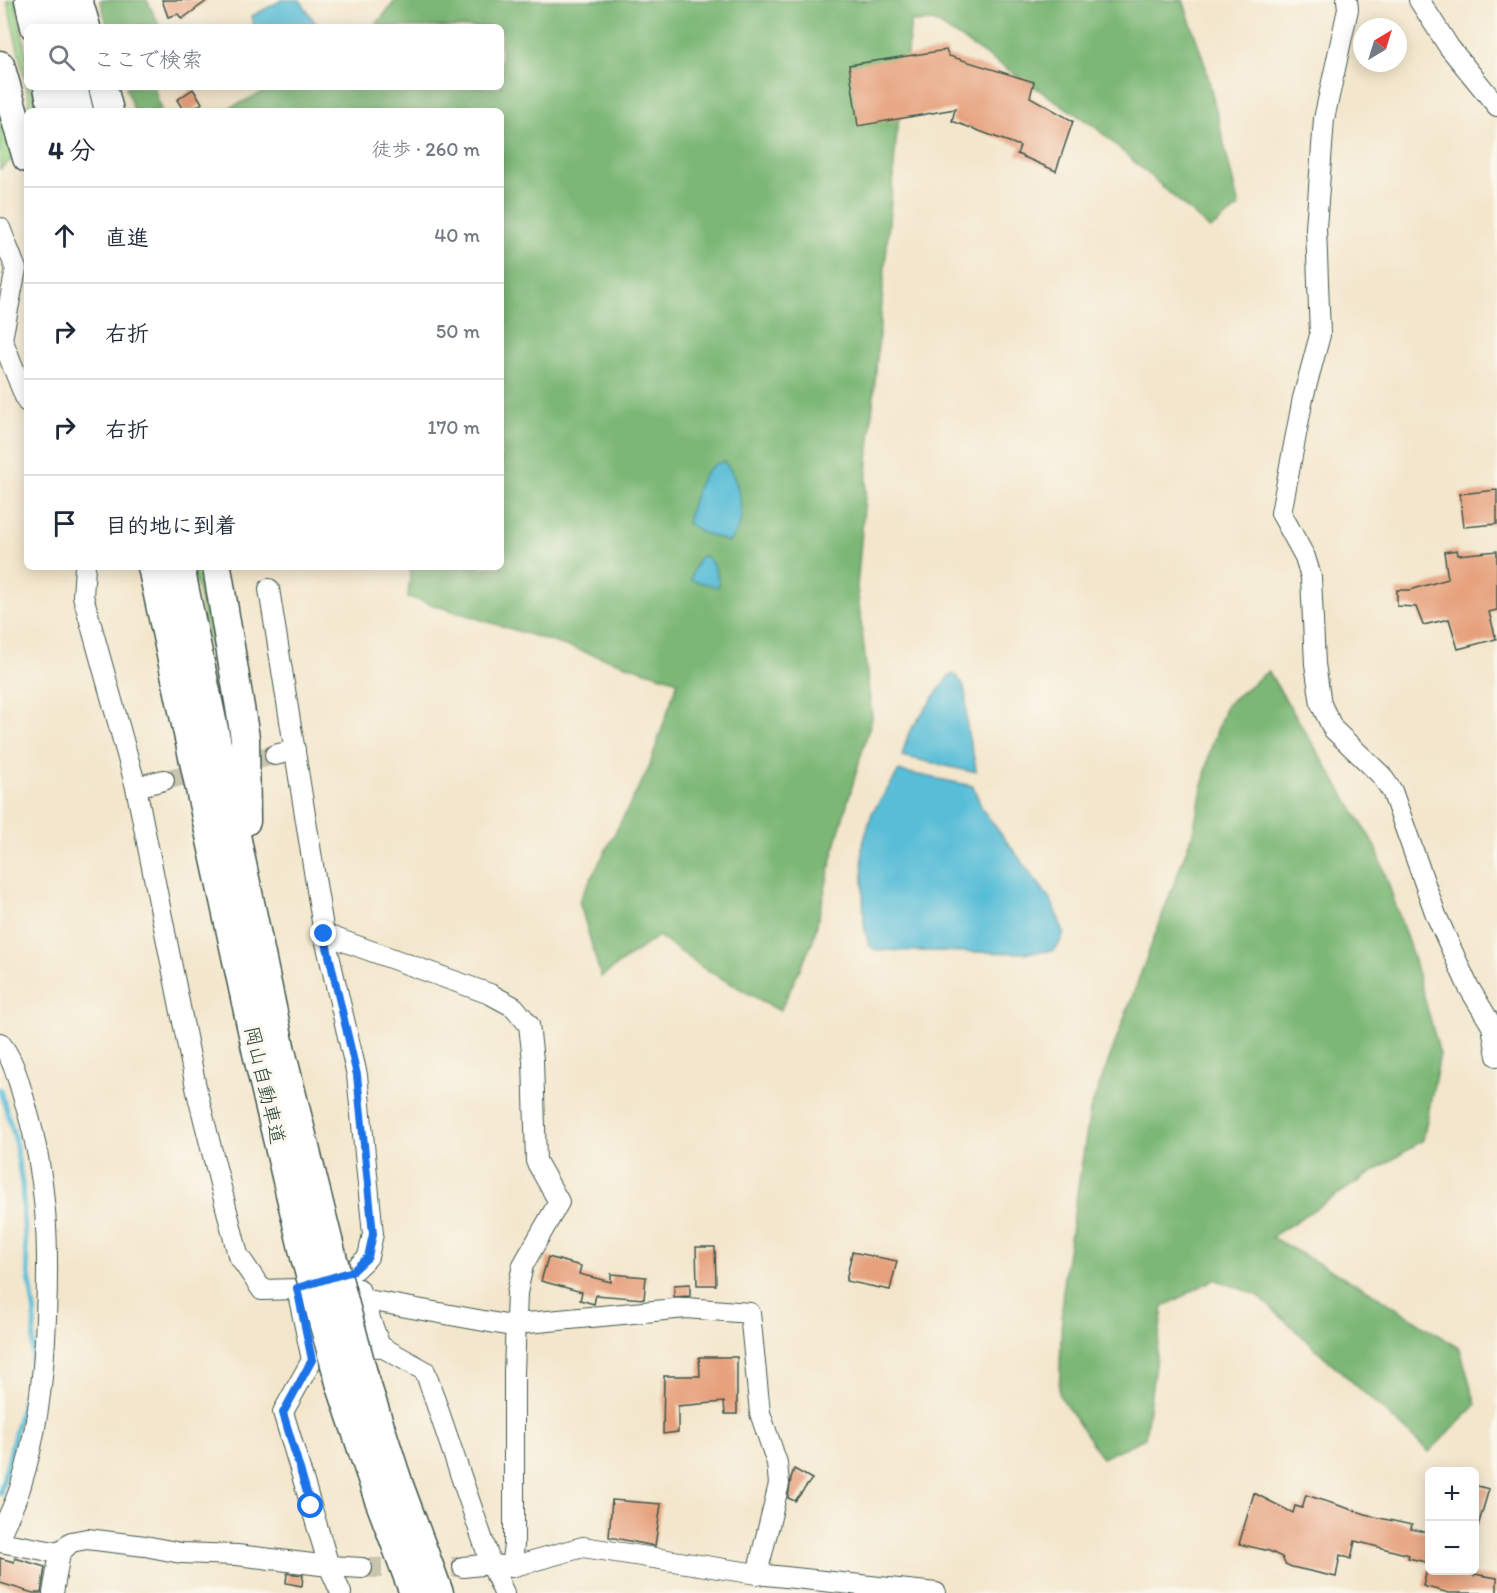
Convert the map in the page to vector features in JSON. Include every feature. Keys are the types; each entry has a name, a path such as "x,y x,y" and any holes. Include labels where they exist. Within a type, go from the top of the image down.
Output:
{"highway":[{"path":"29,0 34,24"},
{"path":"54,0 59,24"},
{"path":"78,0 85,24"},
{"path":"0,65 24,148"},
{"path":"49,90 52,108"},
{"path":"74,90 78,108"},
{"path":"104,90 108,108"},
{"path":"145,570 180,696"},
{"name":"岡山自動車道","path":"153,570 257,1053 318,1255 352,1381 378,1497 414,1593"},
{"name":"岡山自動車道","path":"181,570 281,1051 318,1255"},
{"path":"217,570 245,738 247,889"},
{"name":"岡山自動車道","path":"352,1381 400,1488 439,1593"}],"street":[{"path":"1347,0 1348,9 1323,130 1316,228 1320,335 1302,398 1281,513 1305,557 1311,577 1315,664 1321,704 1333,729 1382,775 1392,791 1436,915 1468,986 1492,1026 1497,1056"},
{"path":"1419,0 1449,47 1497,106"},
{"path":"0,228 16,269 2,339 24,394"},
{"path":"85,570 83,596 136,787 197,1092 238,1255 262,1290 297,1288 353,1271 368,1257 373,1234 357,1075 324,934 269,589"},
{"path":"275,755 295,750"},
{"path":"136,787 164,780"},
{"path":"324,934 490,994 514,1007 529,1025 533,1060 536,1161 559,1203 524,1265 517,1293 514,1545 511,1567"},
{"path":"0,1044 10,1056 35,1134 43,1179 48,1260 45,1344 38,1411 21,1485 0,1535"},
{"path":"353,1271 380,1346 425,1371 491,1564 504,1593"},
{"path":"297,1288 312,1360 283,1413 329,1566 341,1593"},
{"path":"362,1299 506,1325 686,1308 750,1313 760,1413 777,1463 778,1484 757,1574"},
{"path":"312,1360 380,1346"},
{"path":"53,1593 60,1553 71,1542 87,1539 181,1553 237,1555 362,1568"},
{"path":"0,1542 60,1553"},
{"path":"463,1567 491,1564 511,1567 583,1547 757,1574 936,1593"}],"green space":[{"path":"7,0 15,0 24,44 24,76"},
{"path":"100,0 147,0 159,24 107,24"},
{"path":"396,0 1183,0 1206,68 1239,207 1210,229 1094,126 934,21 911,22 896,142 857,587 872,718 836,842 813,941 780,1011 705,969 658,936 601,977 579,901 648,770 678,681 408,597 411,570 504,570 504,108 229,108 268,90 504,90 504,24 376,24"},
{"path":"27,90 34,90 37,108 29,108"},
{"path":"127,90 155,90 160,108 133,108"},
{"path":"0,101 14,157 0,169"},
{"path":"194,570 208,570 240,783"},
{"path":"1268,671 1376,847 1412,954 1440,1054 1423,1140 1271,1237 1374,1294 1460,1349 1476,1405 1429,1452 1257,1295 1214,1279 1163,1307 1145,1438 1102,1458 1059,1395 1063,1283 1090,1111 1193,832 1210,751 1226,705"}],"water":[{"path":"282,0 300,0 316,24 253,24 252,16"},
{"path":"724,462 729,467 736,483 741,511 738,528 729,542 701,532 687,523 694,495 702,477 715,465"},
{"path":"705,556 715,569 719,585 717,587 691,580 700,557"},
{"path":"953,674 959,679 965,691 967,728 976,771 902,756 909,732 948,677"},
{"path":"899,771 973,786 982,809 1051,900 1064,933 1059,944 1052,951 1021,953 875,950 869,945 864,927 862,847 872,813"}],"building":[{"path":"162,0 208,0 182,19 178,14 168,17"},
{"path":"946,50 949,56 1034,82 1030,97 1073,121 1056,171 1017,154 1020,146 952,121 955,109 858,126 849,65"},
{"path":"194,90 202,103 195,108 182,108 177,100"},
{"path":"1497,490 1497,524 1464,527 1460,494"},
{"path":"1457,550 1458,555 1497,551 1497,610 1489,612 1496,639 1458,649 1449,619 1423,625 1416,607 1397,606 1397,590 1410,590 1448,579 1444,552"},
{"path":"696,1247 715,1247 716,1285 697,1285"},
{"path":"852,1252 897,1261 890,1290 846,1281"},
{"path":"548,1257 581,1266 579,1274 611,1282 611,1274 646,1277 644,1299 596,1295 594,1304 580,1300 582,1292 541,1281"},
{"path":"690,1284 690,1296 674,1297 674,1285"},
{"path":"699,1357 737,1357 737,1414 725,1414 724,1402 678,1406 678,1432 663,1434 664,1376 700,1376"},
{"path":"794,1469 812,1479 795,1501 788,1498"},
{"path":"1479,1486 1489,1489 1479,1523"},
{"path":"1254,1493 1293,1513 1295,1506 1302,1508 1306,1495 1375,1517 1412,1525 1411,1529 1425,1532 1425,1562 1408,1558 1409,1555 1355,1541 1351,1559 1340,1555 1336,1577 1292,1567 1285,1564 1282,1557 1269,1551 1239,1544"},
{"path":"612,1500 661,1504 655,1546 609,1537"},
{"path":"0,1558 14,1562 15,1558 45,1567 41,1593 33,1593 0,1583"},
{"path":"287,1573 303,1575 302,1586 286,1583"},
{"path":"1426,1575 1479,1575 1497,1578 1497,1593 1449,1593 1423,1586"}],"waterway":[{"path":"0,1089 14,1135 22,1184 26,1256 35,1315 31,1370 0,1493"}],"tunnel":[{"path":"164,780 275,755"},
{"path":"362,1568 463,1567"}],"route":[{"path":"311,1506 283,1413 312,1360 297,1288 353,1271 368,1257 373,1234 357,1075 324,934"}]}
